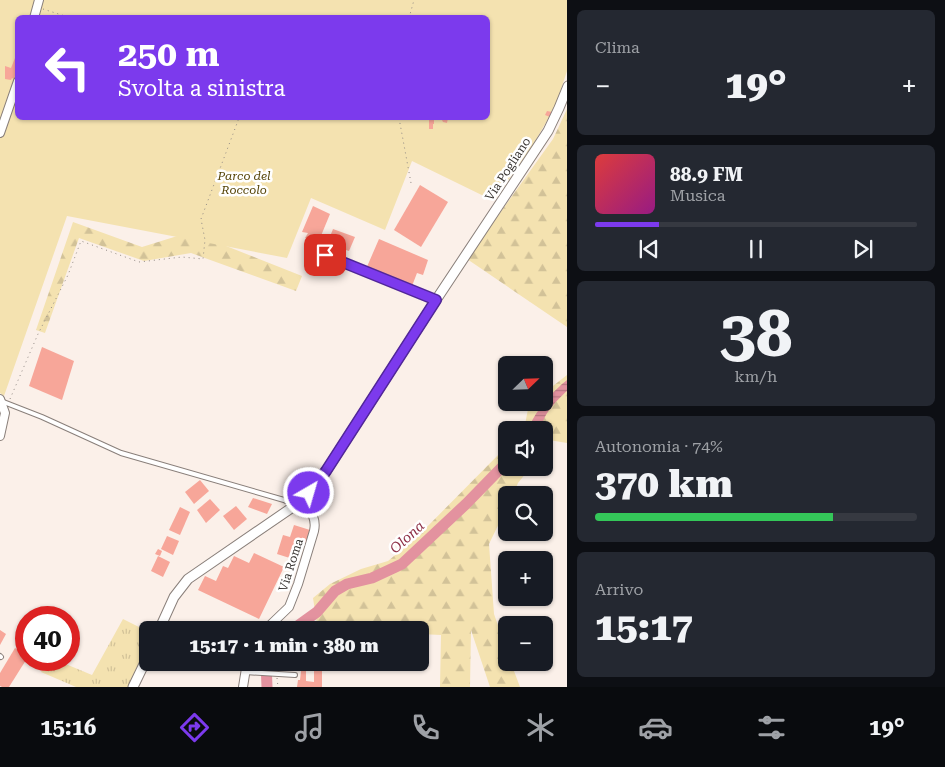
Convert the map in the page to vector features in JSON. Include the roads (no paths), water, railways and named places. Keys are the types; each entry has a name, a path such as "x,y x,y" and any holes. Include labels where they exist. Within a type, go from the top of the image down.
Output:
{"street":[{"name":"Via Pogliano","path":"163,621 174,597 188,579 303,500 319,482 548,131 567,88"},
{"path":"0,133 15,89"},
{"path":"0,436 5,421 3,401"},
{"name":"Via Roma","path":"274,621 289,606 298,584 314,531 314,515 303,500"},
{"path":"133,687 141,671"},
{"path":"243,687 245,672"}],"lane":[{"path":"325,255 436,300"},
{"path":"3,401 121,453 284,500 294,506"},
{"path":"245,672 295,675"}],"waterway":[{"name":"Olona","path":"304,621 317,612 335,591 347,584 372,578 402,564 498,471"},
{"name":"Olona","path":"266,671 267,687"}],"park label":[{"name":"Parco del Roccolo","path":"244,183"}]}
